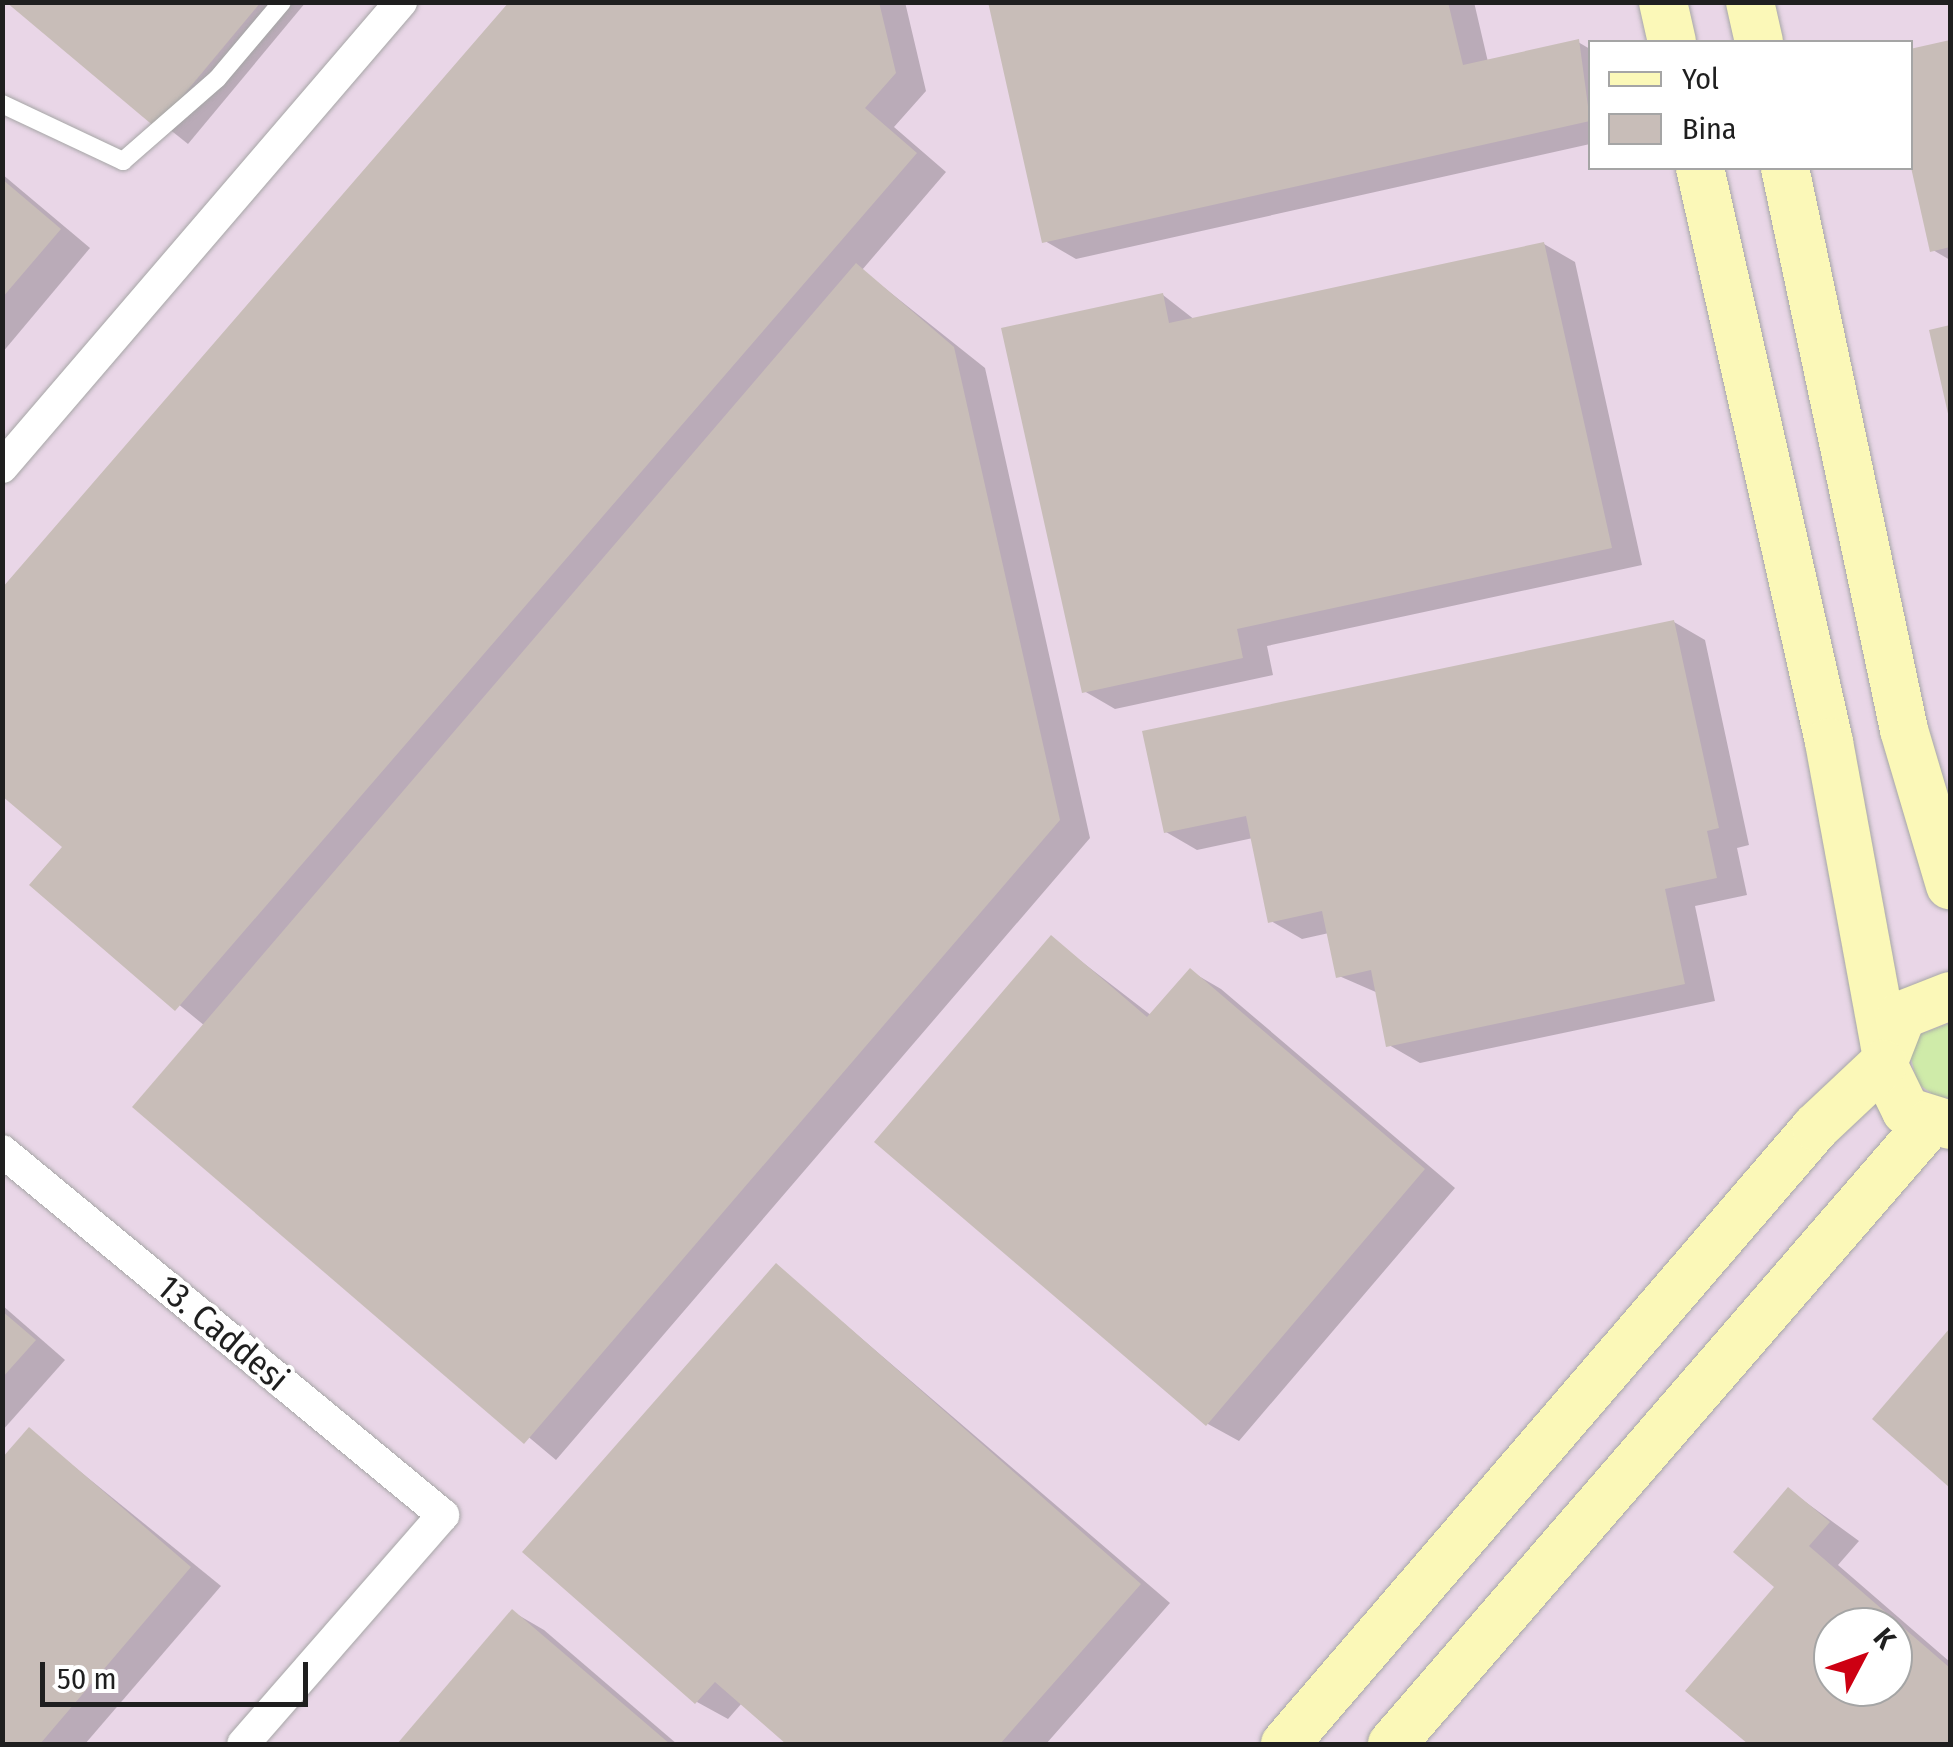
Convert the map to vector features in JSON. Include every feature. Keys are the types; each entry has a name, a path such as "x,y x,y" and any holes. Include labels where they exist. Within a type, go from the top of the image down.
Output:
{"street":[{"path":"2,467 400,2"},
{"path":"1663,2 1672,40"},
{"path":"1750,2 1758,40"},
{"path":"1392,1744 1944,1126 1897,1101 1884,1055 1829,742 1700,170"},
{"path":"1785,170 1904,730 1950,885"},
{"path":"1285,1744 1816,1127 1884,1055 1912,1006 1950,996"},
{"name":"13. Caddesi","path":"2,1150 443,1514 243,1744"}],"lane":[{"path":"2,104 122,161 217,79 282,2"}],"shaded area":[{"path":"3,3 1950,3 1950,1744 3,1744"}],"green space":[{"path":"1950,1023 1950,1098 1937,1097 1918,1084 1910,1055 1921,1034"}],"building":[{"path":"6,2 261,2 156,128"},
{"path":"509,2 879,2 896,73 865,108 917,153 175,1011 29,885 62,847 2,796 2,588"},
{"path":"988,2 1448,2 1463,65 1579,39 1588,121 1042,243"},
{"path":"1950,40 1950,247 1930,252 1912,170 1913,48"},
{"path":"2,179 61,229 2,298"},
{"path":"1544,242 1612,548 1237,629 1243,658 1082,693 1001,328 1163,293 1169,323"},
{"path":"856,263 954,347 1060,820 524,1444 132,1107"},
{"path":"1950,325 1950,418 1949,418 1929,330"},
{"path":"1674,620 1719,828 1707,831 1717,878 1665,889 1685,984 1386,1047 1371,970 1336,978 1322,911 1268,923 1246,816 1164,833 1142,731"},
{"path":"1051,935 1147,1017 1190,968 1425,1169 1206,1426 874,1142"},
{"path":"776,1263 1141,1584 1000,1744 786,1744 715,1682 695,1704 522,1552"},
{"path":"2,1311 36,1340 2,1378"},
{"path":"1950,1328 1950,1488 1872,1419"},
{"path":"29,1427 191,1567 40,1744 2,1744 2,1458"},
{"path":"1788,1487 1830,1522 1809,1546 1880,1607 1813,1607 1813,1707 1913,1707 1913,1636 1950,1668 1950,1744 1748,1744 1685,1691 1774,1587 1733,1552"},
{"path":"512,1609 670,1744 397,1744"}]}
